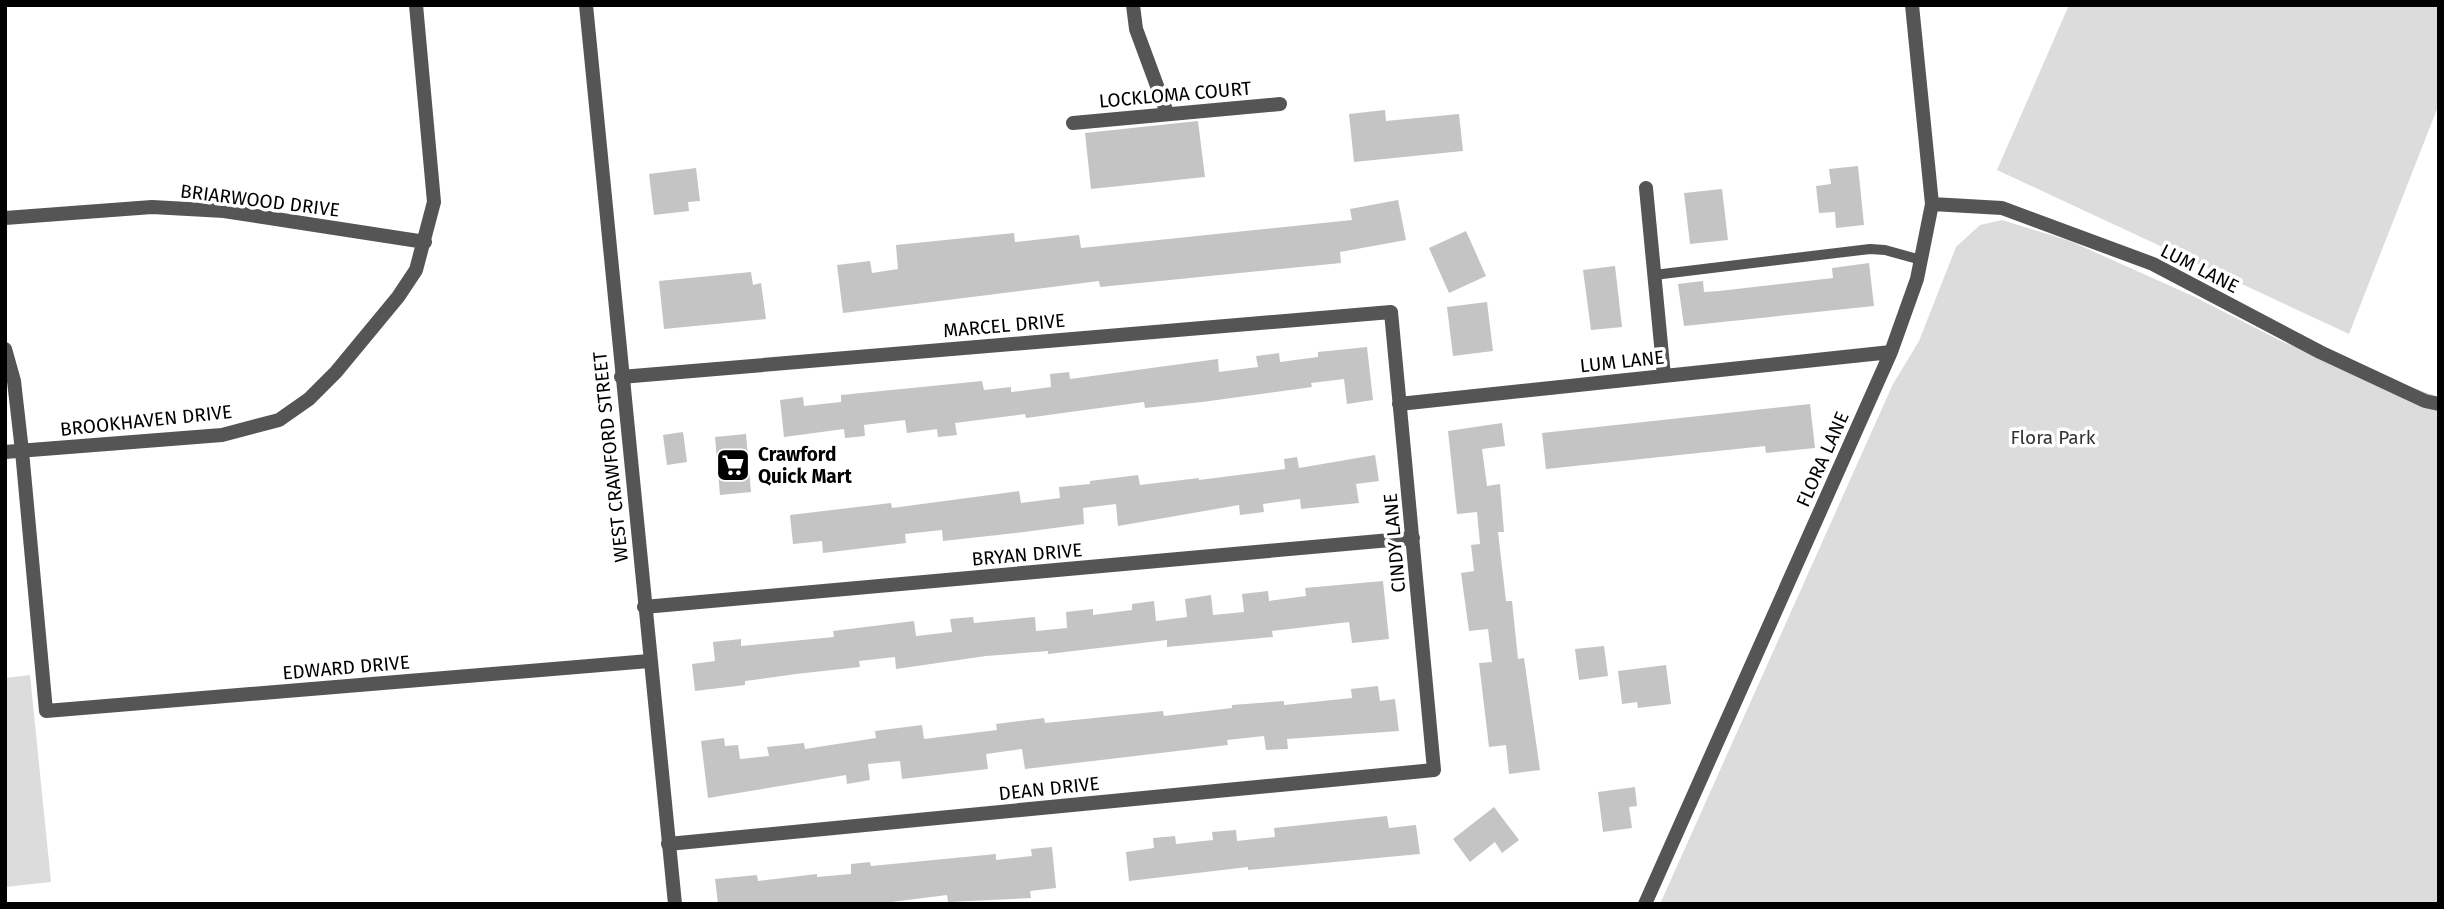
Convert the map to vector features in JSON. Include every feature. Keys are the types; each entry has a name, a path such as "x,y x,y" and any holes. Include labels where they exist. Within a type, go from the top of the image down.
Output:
{"street":[{"name":"BROOKHAVEN DRIVE","path":"5,452 222,435 279,420 309,399 327,382 398,297 416,270 425,242 434,202 416,5"},
{"name":"WEST CRAWFORD STREET","path":"586,5 675,904"},
{"path":"1133,5 1136,29 1167,113"},
{"name":"FLORA LANE","path":"1644,904 1891,352 1921,260 1932,204 1912,5"},
{"name":"LOCKLOMA COURT","path":"1073,122 1280,104"},
{"path":"1646,188 1664,376"},
{"name":"LUM LANE","path":"1932,204 2003,208 2153,264 2320,352 2425,401 2439,404"},
{"name":"BRIARWOOD DRIVE","path":"5,218 152,207 212,210 425,242"},
{"name":"MARCEL DRIVE","path":"621,377 1391,312"},
{"name":"CINDY LANE","path":"1391,312 1434,770"},
{"path":"5,349 14,380 22,451"},
{"name":"LUM LANE","path":"1399,404 1891,352"},
{"name":"EDWARD DRIVE","path":"22,451 46,711 649,661"},
{"name":"BRYAN DRIVE","path":"644,607 1413,538"},
{"name":"DEAN DRIVE","path":"668,844 1434,770"}],"lane":[{"path":"1654,275 1870,249 1921,260"}],"green space":[{"path":"2069,5 2439,5 2439,104 2349,334 1997,170"},
{"name":"Flora Park","path":"2002,220 2070,241 2195,297 2285,343 2439,397 2439,904 1660,904 1893,384 1919,341 1956,247 1980,225"},
{"path":"30,675 51,882 5,887 5,678"}],"building":[{"path":"1385,110 1386,121 1459,114 1463,151 1354,162 1349,114"},
{"path":"1198,121 1205,177 1091,189 1085,133"},
{"path":"1858,166 1864,225 1836,228 1835,212 1819,213 1816,186 1831,184 1829,169"},
{"path":"696,168 700,201 688,202 689,211 654,215 649,174"},
{"path":"1722,189 1728,240 1690,244 1684,193"},
{"path":"1398,200 1406,240 1340,252 1341,263 1100,287 1099,281 843,313 837,265 870,261 872,273 898,269 896,245 1014,233 1015,242 1079,235 1081,248 1352,220 1350,209"},
{"path":"1466,231 1486,276 1449,293 1429,248"},
{"path":"1869,263 1874,306 1684,326 1678,284 1703,281 1704,292 1719,291 1833,278 1832,268"},
{"path":"1615,266 1622,327 1591,330 1583,270"},
{"path":"751,272 753,285 761,283 766,319 664,329 659,281"},
{"path":"1487,302 1493,351 1453,356 1447,307"},
{"path":"1367,347 1373,400 1347,404 1344,379 1311,383 1312,387 1202,402 1145,408 1144,402 1026,418 1025,414 955,423 957,435 938,437 937,429 907,433 905,420 864,425 865,436 845,438 844,429 784,437 780,400 803,397 804,406 841,402 841,395 982,381 984,390 1011,387 1011,392 1051,387 1050,374 1069,372 1070,379 1218,359 1219,372 1258,367 1256,356 1279,353 1280,362 1318,357 1318,352"},
{"path":"1810,404 1815,448 1766,453 1765,446 1546,469 1542,433"},
{"path":"1502,423 1505,446 1482,449 1487,486 1500,484 1504,532 1498,532 1506,601 1512,601 1518,659 1524,658 1540,770 1509,774 1506,745 1489,747 1479,663 1492,662 1488,629 1469,631 1461,573 1474,571 1471,545 1480,544 1477,512 1457,514 1448,431"},
{"path":"683,432 687,462 667,465 663,435"},
{"name":"Crawford Quick Mart","path":"746,434 751,492 720,495 715,437"},
{"path":"1375,455 1379,481 1356,484 1359,503 1301,509 1300,499 1263,504 1264,512 1240,515 1239,505 1118,526 1116,504 1083,508 1084,524 1024,532 943,541 942,530 905,534 906,543 823,553 822,541 793,544 790,515 891,503 892,508 1019,491 1021,503 1060,498 1059,487 1090,484 1090,481 1138,475 1140,485 1199,480 1285,469 1284,459 1297,457 1299,468"},
{"path":"1383,581 1389,639 1352,643 1349,622 1272,631 1273,637 1167,647 1167,640 1048,654 1048,651 986,656 896,669 895,657 859,661 860,667 745,681 745,685 695,691 692,664 715,661 713,642 741,639 741,646 834,637 833,631 914,621 916,636 952,632 950,619 973,617 974,623 1035,617 1036,631 1067,628 1066,612 1093,609 1093,615 1132,610 1132,604 1154,601 1156,621 1187,617 1185,599 1211,595 1213,615 1244,612 1242,594 1268,591 1269,601 1306,596 1305,588"},
{"path":"1604,646 1608,676 1579,680 1575,649"},
{"path":"1666,665 1671,704 1638,708 1637,702 1622,704 1618,671"},
{"path":"1378,686 1380,701 1395,699 1399,731 1287,739 1288,749 1266,750 1264,736 1227,740 1228,745 1025,769 1022,749 986,754 988,769 902,779 900,761 868,764 870,780 847,784 846,775 708,798 701,741 724,738 725,746 738,745 740,759 769,756 767,747 804,743 805,749 876,738 875,731 922,725 924,739 997,730 996,724 1044,718 1045,723 1163,711 1164,716 1232,708 1232,705 1284,701 1284,705 1352,698 1351,689"},
{"path":"1635,787 1637,806 1629,807 1632,828 1603,832 1598,792"},
{"path":"1494,807 1519,840 1502,853 1495,842 1470,862 1453,839"},
{"path":"1387,816 1389,828 1416,825 1420,854 1248,870 1248,867 1129,881 1126,852 1154,848 1153,838 1175,836 1176,844 1213,840 1212,832 1236,830 1237,841 1275,837 1274,828"},
{"path":"1052,847 1056,888 1030,891 1031,898 948,902 947,895 876,904 718,904 715,879 757,875 758,881 817,874 817,877 851,874 851,864 870,862 871,866 996,854 996,860 1032,856 1031,849"}],"place":[{"name":"Crawford Quick Mart","path":"733,465"}]}
